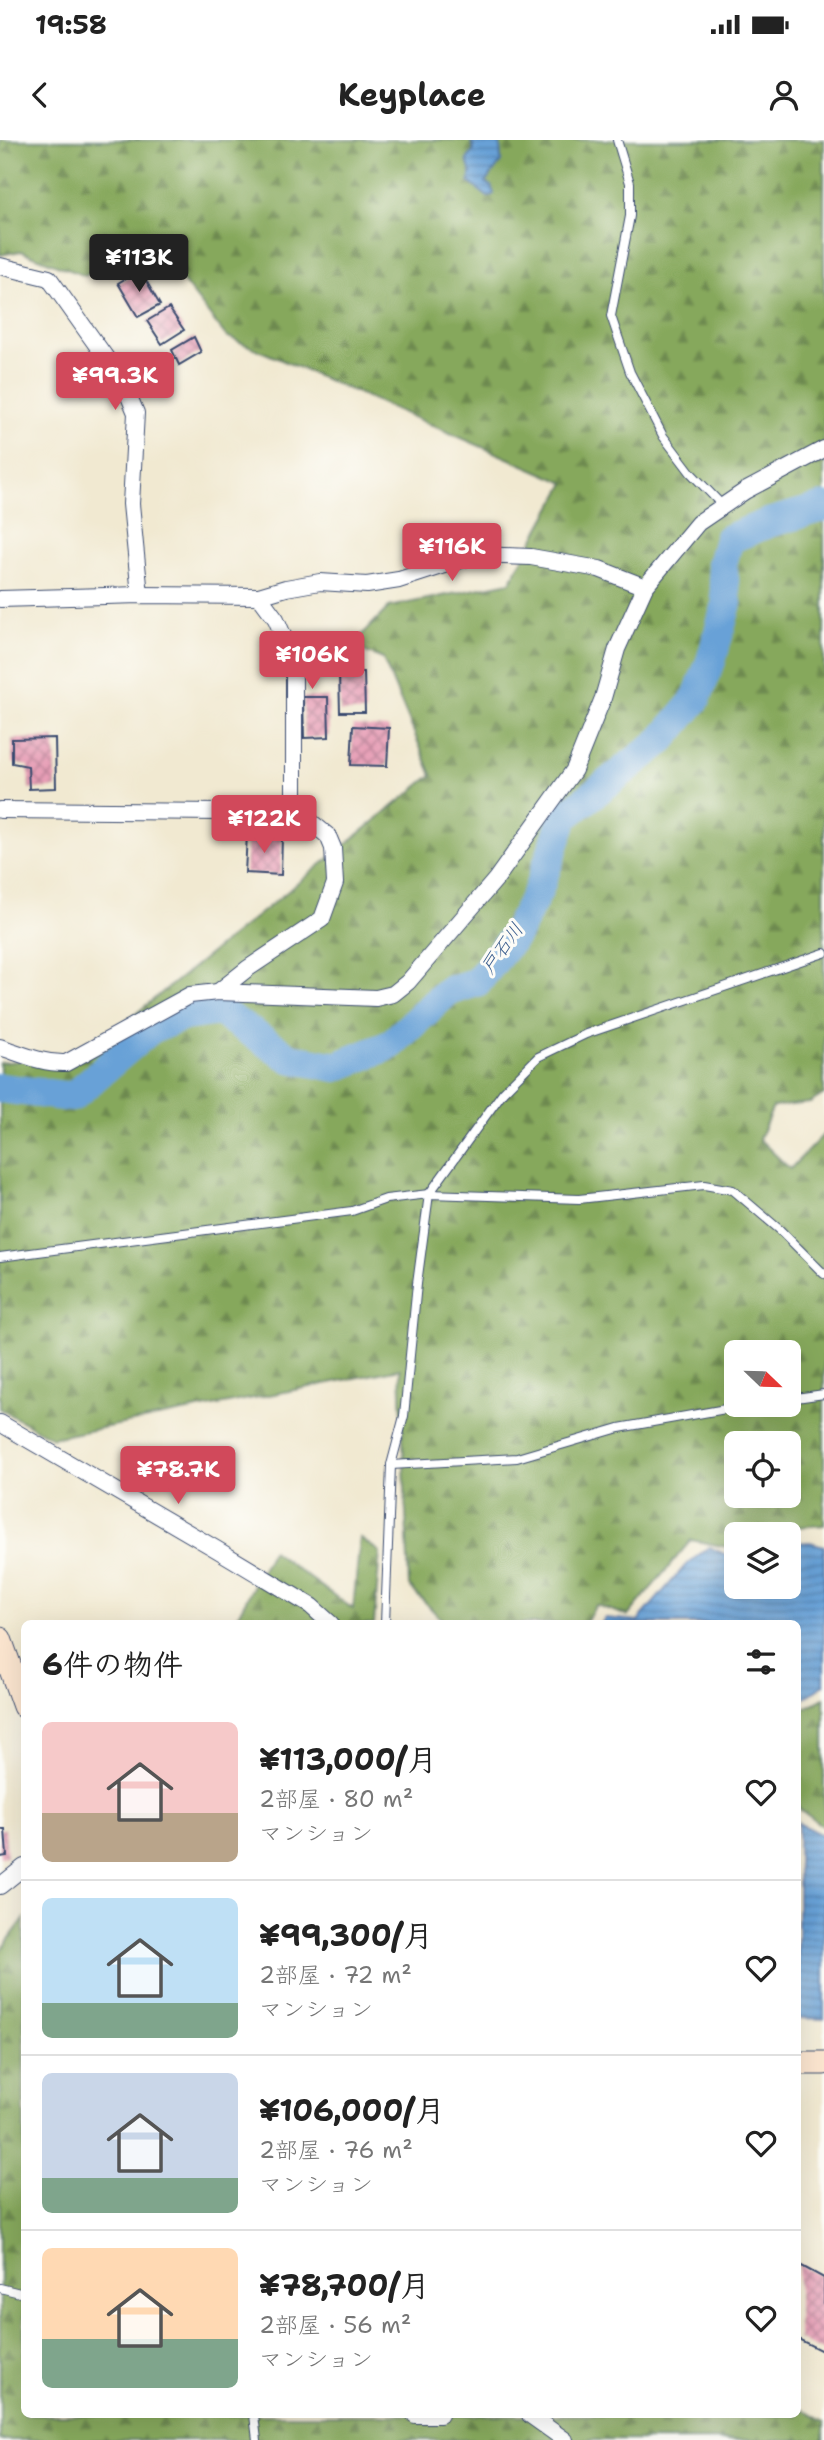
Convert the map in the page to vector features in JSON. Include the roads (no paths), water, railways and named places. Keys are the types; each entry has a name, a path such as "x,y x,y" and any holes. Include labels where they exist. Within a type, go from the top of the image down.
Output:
{"main road":[{"path":"0,1639 21,1698"},
{"path":"801,2063 824,2063"}],"street":[{"path":"0,266 49,278 123,382 135,413 131,504 140,595"},
{"path":"0,1046 37,1059 66,1063 190,995 218,992 376,998 393,994 408,982 496,879 574,770 603,698 617,649 645,587 698,523 722,505 824,449"},
{"path":"0,599 140,595 259,596 320,582 367,585 399,580 476,555 531,557 599,569 645,587"},
{"path":"259,596 276,619 294,661 294,808"},
{"path":"0,810 222,812 294,808 328,836 333,848 335,883 322,919 247,969 218,992"},
{"path":"0,1423 311,1606 327,1620"},
{"path":"0,1886 21,1869"},
{"path":"534,2418 565,2440"}],"lane":[{"path":"617,140 630,183 630,216 611,316 630,372 663,436 691,473 722,505"},
{"path":"385,1620 391,1465 404,1416 429,1194 503,1092 538,1057 586,1034 824,953"},
{"path":"0,1257 352,1211 386,1199 429,1194 579,1199 704,1185 733,1190 780,1230 824,1274"},
{"path":"802,1397 824,1394"},
{"path":"391,1465 517,1458 618,1428 724,1409"},
{"path":"0,2288 21,2293"},
{"path":"254,2418 257,2440"}],"water":[{"path":"469,140 500,140 501,162 485,183 491,186 494,194 488,197 469,182 471,173 467,160 474,150"},
{"path":"801,1542 824,1546 824,1685 801,1700 801,1620 639,1620 685,1566 709,1547 724,1554 724,1599 801,1599"},
{"path":"801,1824 824,1836 824,2019 801,2018"}],"waterway":[{"name":"戸石川","path":"0,1088 72,1097 151,1029 184,1016 219,1011 290,1058 336,1067 390,1045 448,991 477,982 515,935 538,891 564,817 661,741 696,699 711,661 727,603 722,564 729,539 768,523 824,507"}]}
